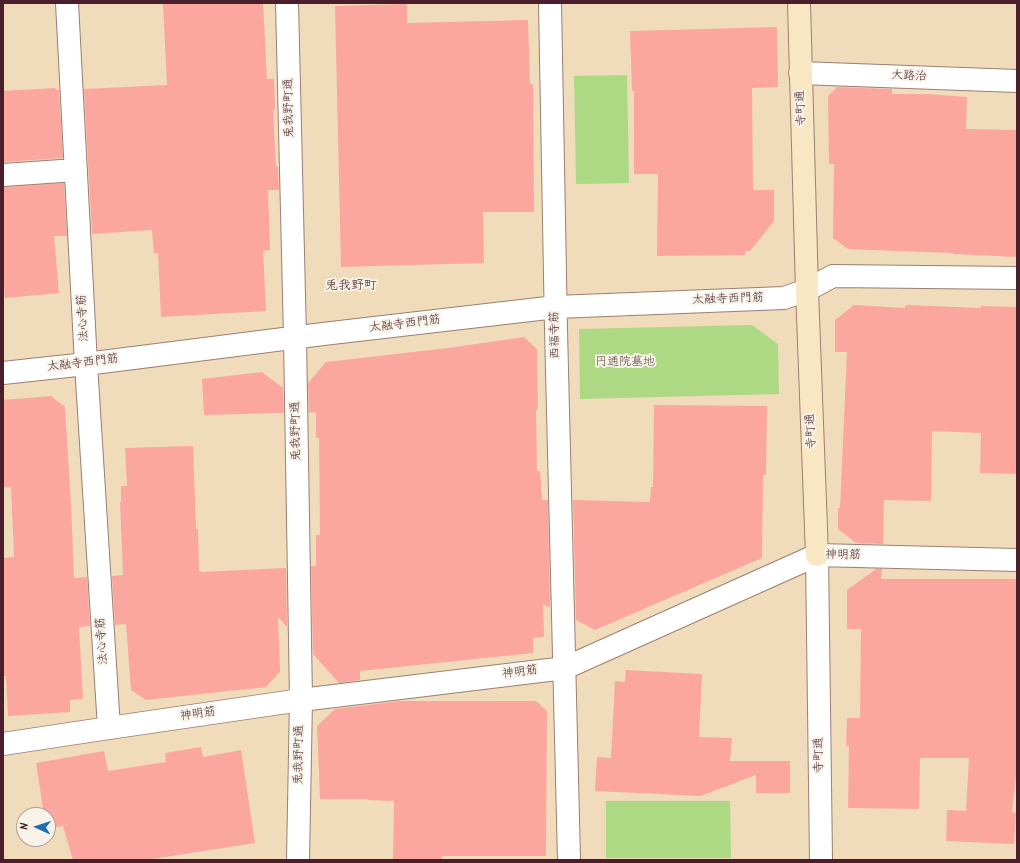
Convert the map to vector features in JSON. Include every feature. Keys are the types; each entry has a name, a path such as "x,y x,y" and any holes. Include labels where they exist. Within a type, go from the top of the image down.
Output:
{"street":[{"name":"法心寺筋","path":"67,3 86,364 109,728"},
{"name":"兎我野町通","path":"288,3 301,700 298,860"},
{"name":"西福寺筋","path":"550,3 569,860"},
{"name":"寺町通","path":"799,3 807,290 817,555 821,860"},
{"name":"大路治","path":"800,73 1017,81"},
{"path":"3,175 76,170"},
{"name":"太融寺西門筋","path":"3,373 556,307 784,298 807,290 833,276 1017,278"},
{"name":"神明筋","path":"3,744 301,700 565,668 817,555 1017,560"}],"green space":[{"path":"627,75 629,183 576,184 574,76"},
{"name":"円通院墓地","path":"752,325 778,344 779,394 580,399 579,329"},
{"path":"606,801 730,801 731,858 606,858"}],"building":[{"path":"163,3 263,3 267,79 274,79 275,109 273,110 276,167 278,166 279,190 268,190 270,250 263,251 266,311 161,317 158,253 154,254 152,230 92,234 84,89 167,85"},
{"path":"407,4 407,23 528,20 530,84 533,84 534,212 483,212 484,263 341,267 335,6"},
{"path":"777,27 778,87 752,88 753,190 774,190 774,221 750,251 745,251 745,255 657,256 658,174 634,174 634,91 632,91 630,31"},
{"path":"837,87 892,89 892,94 927,94 967,97 966,129 1017,130 1017,257 848,249 833,238 834,164 829,164 828,96"},
{"path":"55,88 56,90 59,90 63,158 3,162 3,91"},
{"path":"64,183 67,236 54,236 59,293 5,298 3,272 3,187"},
{"path":"854,305 905,308 906,305 981,308 981,306 1017,307 1017,474 980,473 981,433 932,431 931,501 884,500 883,544 856,543 838,529 847,352 835,352 835,320"},
{"path":"524,337 537,349 537,471 540,471 542,500 548,500 550,608 543,604 544,637 533,638 533,653 360,671 360,680 339,683 313,654 311,566 316,566 316,535 320,535 319,438 316,438 316,412 309,413 308,383 326,362 448,348"},
{"path":"262,372 283,388 284,413 204,415 202,379"},
{"path":"51,396 65,407 74,578 87,577 90,626 79,627 83,699 70,700 70,712 8,716 6,676 3,676 3,558 14,557 11,487 3,487 3,400"},
{"path":"654,405 767,406 766,475 763,475 762,558 595,630 576,620 573,500 650,502 651,487 653,487"},
{"path":"193,446 199,571 286,568 287,627 278,617 280,672 266,687 146,700 131,690 126,624 115,625 112,576 123,575 120,502 121,486 127,486 125,448"},
{"path":"876,569 882,569 881,579 1017,579 1017,766 1012,812 1016,813 1014,844 946,841 947,810 966,811 969,758 920,758 919,809 848,808 849,746 846,746 847,718 860,718 861,629 847,629 847,590"},
{"path":"626,670 702,674 699,737 732,738 730,761 790,761 790,793 756,793 756,775 701,796 595,791 597,757 611,758 615,681 625,682"},
{"path":"400,701 536,701 547,711 546,856 442,856 442,859 393,859 394,801 368,799 320,799 317,726 335,709"},
{"path":"201,747 203,757 241,750 255,843 146,860 73,860 63,826 56,827 56,807 43,807 36,763 104,751 108,771 166,762 165,753"}],"district":[{"name":"兎我野町","path":"351,287"}]}
